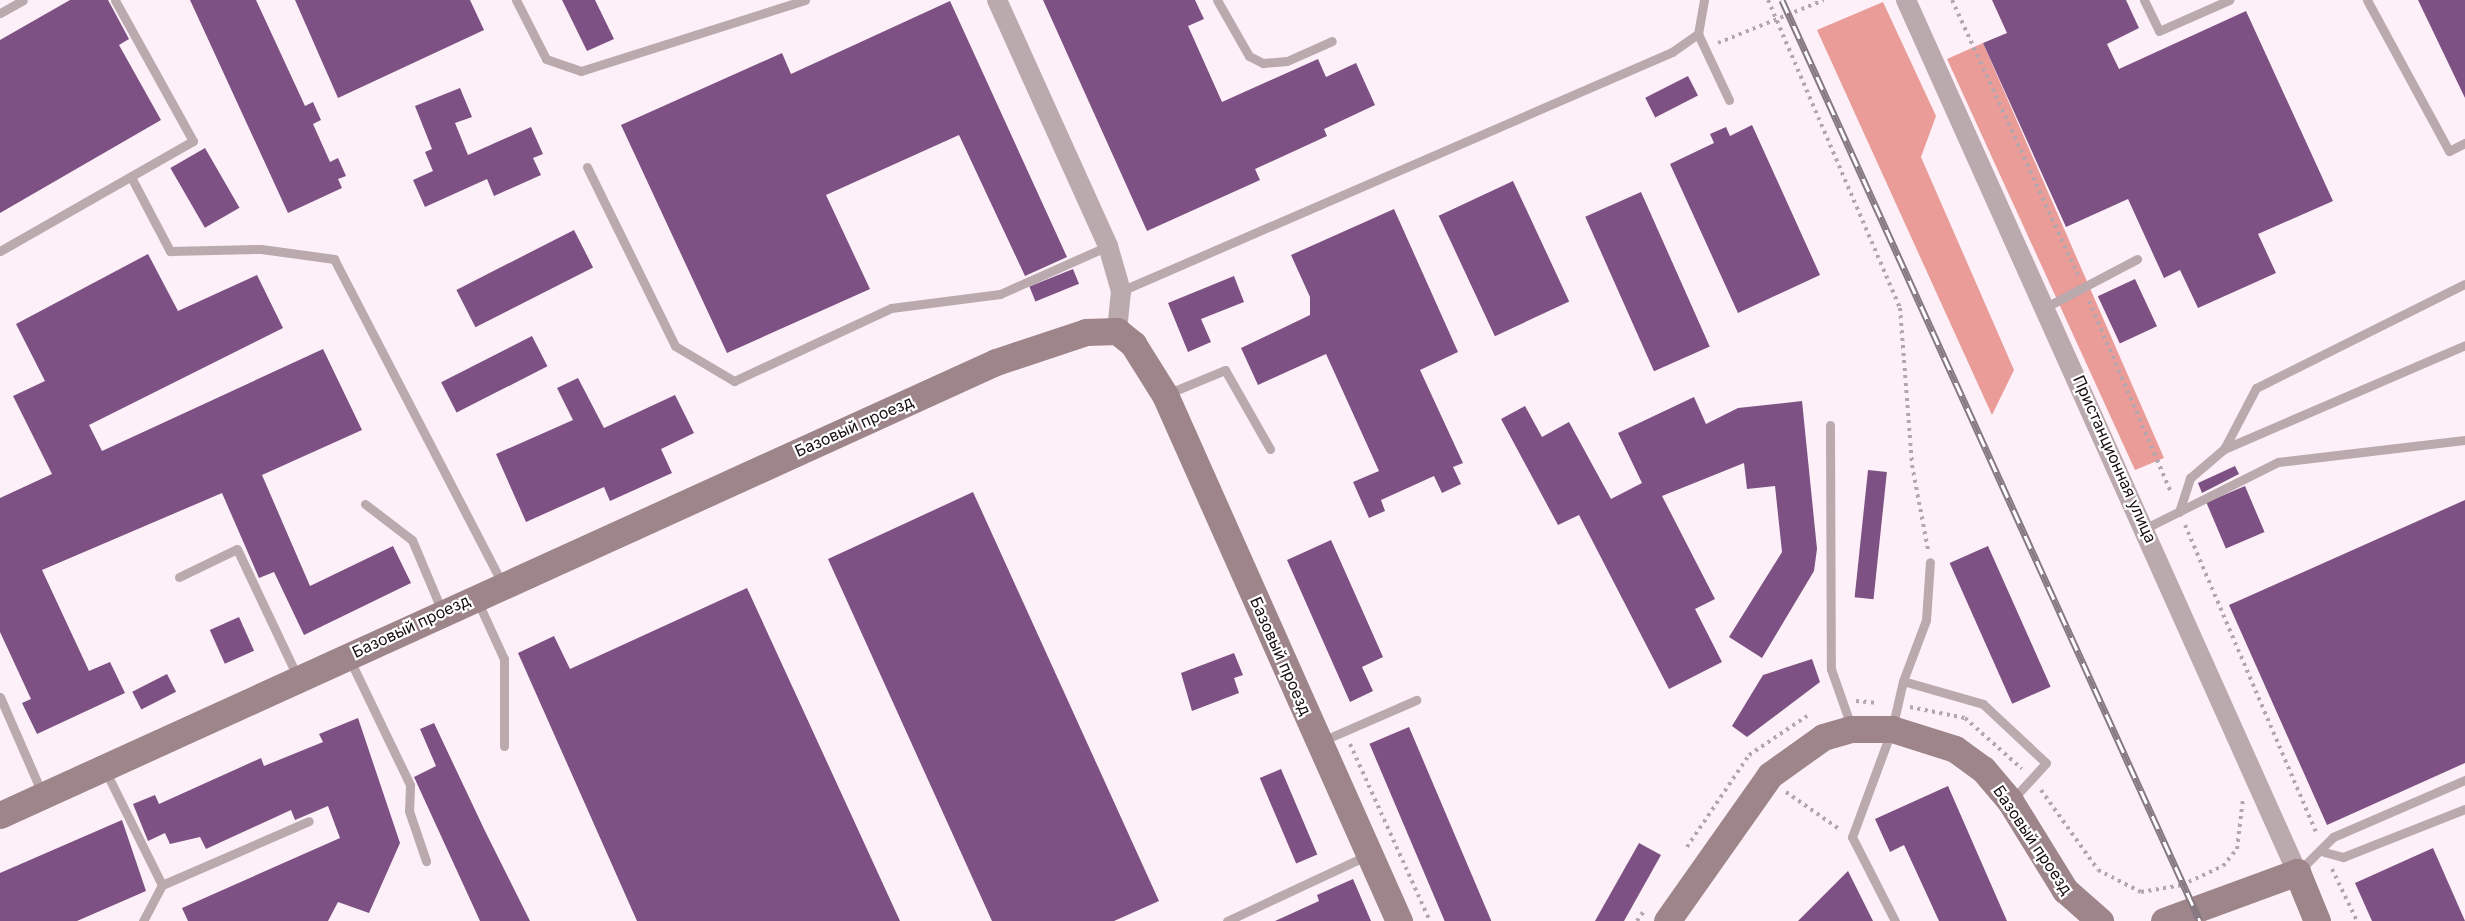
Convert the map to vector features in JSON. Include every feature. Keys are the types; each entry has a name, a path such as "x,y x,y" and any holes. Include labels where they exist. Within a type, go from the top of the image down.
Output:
{"street":[{"path":"998,0 1108,246 1121,291 1117,331"},
{"name":"Пристанционная улица","path":"1906,0 2146,528 2298,872 2317,921"},
{"name":"Базовый проезд","path":"0,815 348,656 475,595 996,362 1086,332 1117,331 1139,352 1165,396 1399,921"},
{"name":"Базовый проезд","path":"1659,911 1770,775 1823,736 1894,717 1955,749 1983,769 2010,801 2089,917"},
{"path":"2164,921 2298,872"}],"lane":[{"path":"0,13 23,0"},
{"path":"0,250 193,141 115,0"},
{"path":"516,0 546,59 582,71 805,0"},
{"path":"1218,0 1249,56 1263,63 1287,61 1332,41"},
{"path":"1704,0 1698,34 1729,100"},
{"path":"2144,0 2159,31 2229,0"},
{"path":"2367,0 2449,151 2465,143"},
{"path":"1121,291 1672,52 1698,34"},
{"path":"587,167 675,346 734,381 891,308 1000,294 1108,246"},
{"path":"131,177 170,251 261,249 334,259 502,584"},
{"path":"2046,307 2137,259"},
{"path":"2224,449 2256,388 2465,284"},
{"path":"2179,512 2190,478 2224,449 2465,345"},
{"path":"1165,396 1225,370 1270,449"},
{"path":"1830,424 1831,669 1843,699 1851,729"},
{"path":"2146,528 2278,462 2465,440"},
{"path":"365,504 412,540 442,611"},
{"path":"179,577 237,549 298,678"},
{"path":"1895,921 1852,837 1894,717 1903,681 1926,620 1930,562"},
{"path":"475,595 504,659 504,746"},
{"path":"348,656 410,785 409,811 426,861"},
{"path":"1903,681 1983,704 2046,763 2010,801"},
{"path":"0,697 43,795"},
{"path":"1319,742 1416,700"},
{"path":"104,767 162,885"},
{"path":"2298,872 2324,852 2333,837 2465,780"},
{"path":"2324,852 2343,856 2465,809"},
{"path":"142,921 162,885 309,821"},
{"path":"1227,921 1371,854"}],"path":[{"path":"1768,0 1900,308 1912,465 1930,562"},
{"path":"1698,34 1723,45 1824,0"},
{"path":"1953,0 2083,287 2324,852 2357,921"},
{"path":"1683,853 1749,755 1787,726 1843,699 1894,717 1965,718 2032,778 2098,870 2141,892 2182,885 2223,866 2237,849 2243,828 2241,803 2247,793"},
{"path":"1344,731 1430,921"},
{"path":"1749,755 1793,800 1852,837"},
{"path":"1637,921 1659,911"}],"shaded area":[{"path":"1883,2 1936,116 1921,157 2014,370 1992,415 1817,30"},
{"path":"1983,43 2164,458 2135,470 1947,59"}],"building":[{"path":"70,0 108,0 129,39 119,45 161,120 0,213 0,40"},
{"path":"190,0 256,0 305,106 313,102 321,120 313,124 330,162 338,158 346,176 338,179 342,188 288,213"},
{"path":"295,0 470,0 484,30 338,98"},
{"path":"562,0 595,0 614,39 587,51"},
{"path":"1043,0 1195,0 1204,19 1188,26 1222,102 1318,59 1326,77 1356,63 1375,105 1324,129 1327,136 1255,169 1260,180 1147,231"},
{"path":"1992,0 2126,0 2139,28 2107,44 2119,69 2246,11 2333,201 2258,234 2276,273 2198,308 2180,270 2164,278 2128,199 2066,227 1983,43 2007,33"},
{"path":"2418,0 2465,0 2465,98"},
{"path":"950,1 1067,257 1025,276 959,135 826,195 870,289 727,353 621,125 782,53 791,74"},
{"path":"1688,76 1698,96 1655,117 1645,98"},
{"path":"460,88 472,117 455,123 468,155 531,127 543,154 533,158 541,175 494,196 487,179 425,207 413,180 433,171 425,152 432,149 415,106"},
{"path":"1752,125 1820,275 1738,313 1670,164 1714,143 1710,134 1726,127 1730,136"},
{"path":"205,148 240,208 205,228 170,168"},
{"path":"1513,181 1569,302 1495,336 1439,216"},
{"path":"1641,192 1710,346 1654,371 1585,217"},
{"path":"1394,209 1458,352 1420,370 1463,463 1453,467 1461,484 1442,493 1434,476 1381,500 1385,511 1369,518 1353,482 1379,471 1326,354 1258,385 1241,348 1310,315 1310,297 1291,255"},
{"path":"574,230 593,267 475,327 456,290"},
{"path":"148,254 178,311 257,275 283,328 89,425 102,451 323,349 362,430 262,475 310,586 393,546 411,583 304,635 274,572 259,578 222,493 42,570 89,671 110,662 125,693 37,734 22,703 31,699 0,632 0,498 52,474 13,396 45,381 16,324"},
{"path":"1073,269 1079,284 1035,301 1029,287"},
{"path":"1234,276 1244,302 1201,319 1211,342 1188,352 1168,303"},
{"path":"2135,279 2157,326 2120,343 2098,296"},
{"path":"532,336 547,366 457,413 441,382"},
{"path":"578,378 604,428 675,395 694,433 661,449 672,473 610,501 604,487 526,522 496,454 573,420 557,388"},
{"path":"1694,397 1706,424 1738,408 1802,401 1817,549 1814,571 1762,658 1729,637 1782,552 1775,486 1747,489 1744,463 1662,496 1715,599 1695,609 1722,662 1669,689 1579,515 1558,525 1501,419 1525,406 1542,437 1569,422 1611,499 1642,483 1618,433"},
{"path":"2235,466 2239,474 2202,493 2198,483"},
{"path":"1868,470 1887,472 1874,599 1855,597"},
{"path":"2245,486 2265,532 2226,548 2206,502"},
{"path":"973,492 1159,901 1114,921 992,921 828,559"},
{"path":"2465,500 2465,763 2327,825 2229,605"},
{"path":"1331,540 1383,657 1362,667 1373,691 1350,702 1287,560"},
{"path":"1988,546 2051,687 2012,704 1950,563"},
{"path":"747,588 900,921 637,921 518,653 554,636 570,669"},
{"path":"239,617 254,651 225,664 210,630"},
{"path":"1234,653 1243,675 1234,678 1239,693 1192,711 1181,673"},
{"path":"1812,659 1820,682 1747,737 1732,726 1763,675"},
{"path":"167,674 176,692 141,710 132,692"},
{"path":"358,718 400,843 369,913 338,902 328,921 188,921 182,908 340,838 328,806 295,820 291,810 206,849 200,837 170,844 165,833 148,841 133,804 155,795 159,804 261,758 264,766 323,742 319,734"},
{"path":"434,723 530,921 480,921 414,777 436,766 420,729"},
{"path":"1409,727 1491,921 1445,921 1369,744"},
{"path":"1281,769 1317,855 1296,864 1260,778"},
{"path":"1948,786 2007,921 1939,921 1904,845 1890,852 1875,819"},
{"path":"122,820 146,891 77,921 0,921 0,873"},
{"path":"1639,843 1661,855 1624,921 1595,921"},
{"path":"2433,848 2465,921 2372,921 2355,883"},
{"path":"1848,871 1873,921 1798,921"},
{"path":"1353,879 1371,921 1275,921 1319,901 1317,895"}],"railway":[{"path":"1782,0 2200,921"}]}
